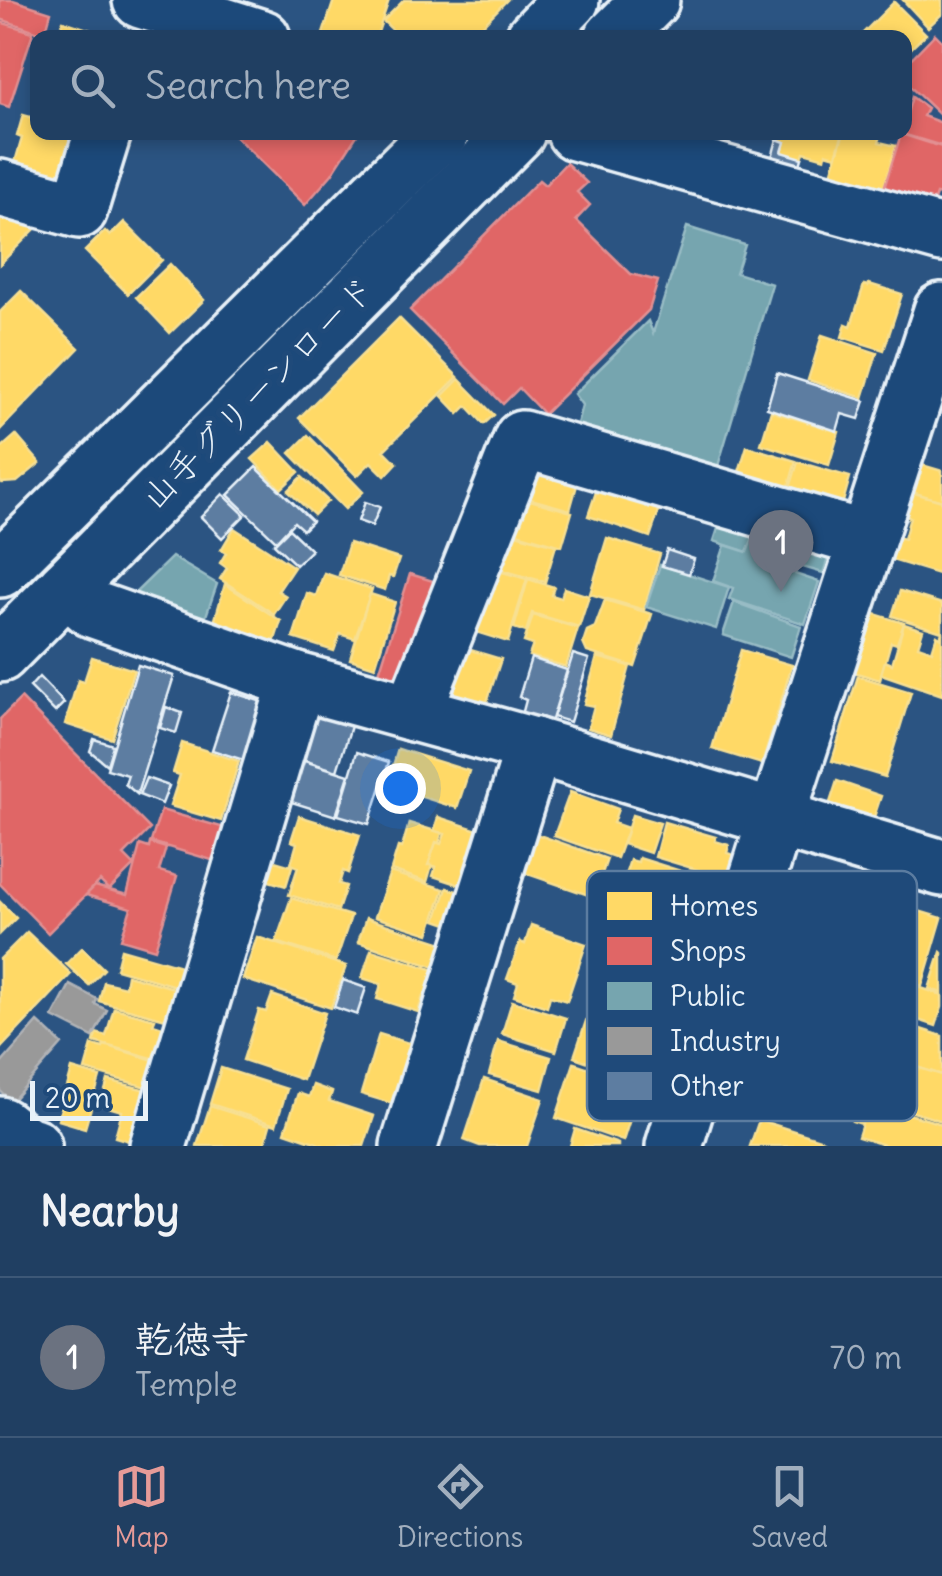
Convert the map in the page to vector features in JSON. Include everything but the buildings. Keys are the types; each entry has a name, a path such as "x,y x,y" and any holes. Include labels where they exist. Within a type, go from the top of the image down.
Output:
{"street":[{"path":"134,30 143,0 237,30"},
{"path":"621,30 651,0"},
{"path":"0,188 80,210 101,140"},
{"name":"山手グリーンロード","path":"8,545 433,140"},
{"name":"山手グリーンロード","path":"0,654 508,140"},
{"path":"604,140 942,234"},
{"path":"760,871 942,311"},
{"path":"414,714 522,439 867,540"},
{"path":"66,588 92,609 298,681 534,746 942,868"},
{"path":"158,1146 298,681"},
{"path":"409,1146 534,746"},
{"path":"674,1146 682,1121"},
{"path":"0,1125 33,1146"}],"place":[{"name":"乾徳寺","path":"781,592"}]}
